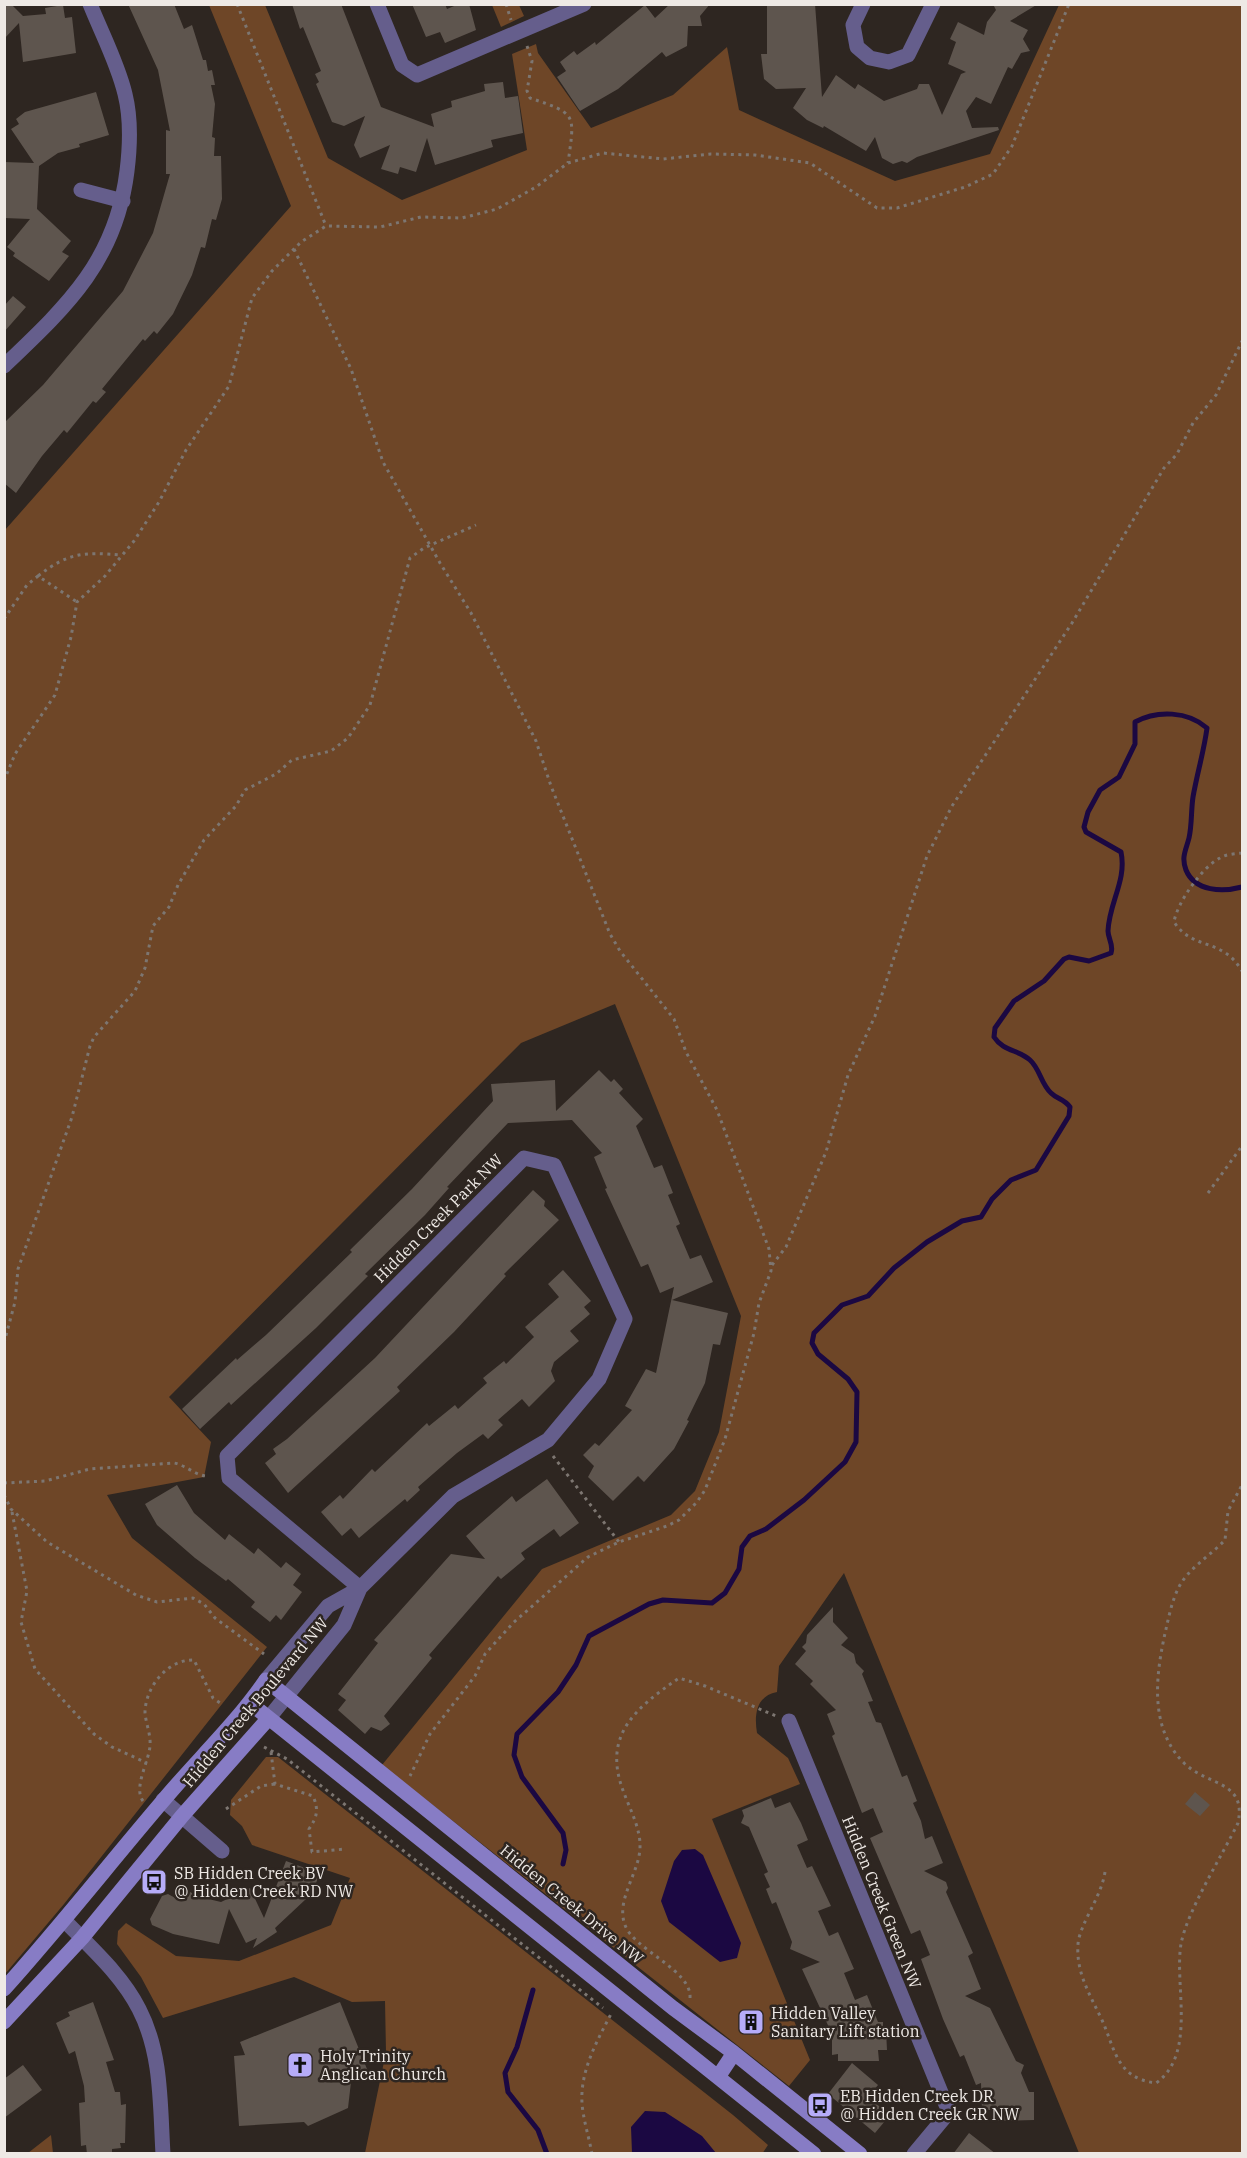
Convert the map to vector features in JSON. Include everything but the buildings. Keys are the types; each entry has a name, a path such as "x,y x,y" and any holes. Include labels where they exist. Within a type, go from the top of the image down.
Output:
{"street":[{"path":"4,366 63,310 105,252 123,201 130,147 126,94 90,4"},
{"path":"377,4 402,65 417,75 519,34 584,4"},
{"path":"863,4 853,26 857,47 870,58 889,62 908,55 933,4"},
{"path":"81,190 123,201"},
{"name":"Hidden Creek Park NW","path":"524,1158 554,1165 625,1319 599,1379 548,1440 453,1496 360,1588 229,1478 227,1456 524,1158"},
{"name":"Hidden Creek Boulevard NW","path":"4,1989 65,1920 163,1800 250,1703 266,1680 328,1606 360,1588"},
{"name":"Hidden Creek Boulevard NW","path":"4,2022 82,1938 182,1816 286,1698 344,1625 360,1588"},
{"name":"Hidden Creek Drive NW","path":"266,1680 673,2008 734,2053 860,2154"},
{"path":"250,1703 814,2154"},
{"name":"Hidden Creek Green NW","path":"789,1721 949,2112 914,2154"},
{"path":"163,1800 222,1851"},
{"path":"65,1920 114,1972 139,2009 153,2046 159,2076 163,2154"},
{"path":"718,2077 734,2053"}],"path":[{"path":"237,4 326,226"},
{"path":"4,781 15,754 54,695 71,637 77,602 122,555 159,502 186,450 220,403 229,386 252,298 294,249 326,226 381,227 421,217 462,218 496,209 536,187 568,163 603,153 663,159 711,154 755,154 810,163 877,208 897,208 965,187 993,174 1012,146 1069,4"},
{"path":"519,34 532,61 527,91 530,98 561,108 570,118 571,137 568,163"},
{"path":"294,249 351,369 378,450 430,546 471,613 536,741 551,786 610,934 620,951 675,1020 686,1052 717,1110 765,1239 772,1265"},
{"path":"409,1777 430,1734 475,1676 485,1654 503,1632 588,1557 619,1542 679,1520 705,1490 725,1439 754,1333 759,1303 772,1265 786,1247 826,1152 848,1075 869,1032 898,950 909,907 927,856 952,806 1072,623 1164,468 1178,454 1193,423 1216,395 1242,341"},
{"path":"4,1343 15,1302 18,1269 72,1117 94,1037 135,991 145,968 153,926 169,908 178,885 204,840 236,806 245,790 276,774 292,760 331,751 348,738 370,705 410,558 476,525"},
{"path":"4,619 27,585 59,560 86,552 122,555"},
{"path":"38,576 77,602"},
{"path":"1242,853 1220,857 1203,872 1182,901 1174,922 1190,939 1214,945 1226,951 1242,971"},
{"path":"1208,1193 1242,1146"},
{"path":"551,1454 619,1542"},
{"path":"4,1483 45,1481 90,1469 174,1463 184,1464 202,1476 209,1476"},
{"path":"1105,1872 1099,1895 1080,1937 1081,1979 1103,2021 1117,2059 1141,2081 1156,2083 1163,2078 1172,2063 1180,2029 1183,2004 1179,1960 1187,1924 1238,1824 1240,1811 1238,1798 1231,1790 1184,1763 1171,1744 1160,1718 1156,1689 1160,1656 1178,1588 1191,1570 1225,1540 1228,1511 1242,1485"},
{"path":"4,1495 11,1509 27,1591 21,1622 35,1669 94,1734 112,1747 147,1763"},
{"path":"11,1509 46,1542 136,1595 157,1602 193,1598 204,1604 215,1618 264,1654"},
{"path":"144,1802 139,1790 150,1745 145,1715 146,1698 161,1674 185,1659 194,1660 213,1698 223,1706"},
{"path":"690,1998 683,1981 629,1931 623,1913 638,1865 640,1844 617,1768 618,1744 641,1705 679,1678 705,1686 789,1721"},
{"path":"261,1745 271,1752 278,1753 296,1766 611,2014 592,2050 585,2075 582,2102 592,2154"},
{"path":"271,1752 274,1784"},
{"path":"226,1809 261,1786 274,1784 313,1797 318,1808 316,1819 309,1829 312,1852 346,1849"}],"shaded area":[{"path":"209,5 265,5 328,158 402,200 527,150 512,54 536,44 538,53 591,128 673,95 727,47 739,110 895,181 990,154 1059,5 1242,5 1242,2153 1079,2153 844,1573 779,1666 777,1692 770,1694 761,1702 756,1713 757,1733 788,1758 800,1784 712,1819 810,2060 789,2086 382,1765 542,1569 671,1515 695,1491 719,1432 741,1316 615,1004 521,1043 169,1397 211,1442 204,1477 107,1495 132,1538 267,1647 64,1904 5,1974 5,530 291,206"},
{"path":"492,5 519,5 524,16 501,27"},
{"path":"266,1757 278,1757 733,2115 768,2145 762,2154 365,2153 386,2052 385,2001 352,2002 294,1977 163,2018 141,1977 117,1944 118,1931 126,1923 176,1956 239,1961 331,1925 350,1878 252,1845 242,1826 230,1815 231,1800"},
{"path":"695,1849 703,1855 741,1943 737,1958 720,1962 669,1922 661,1901 674,1861 682,1850"},
{"path":"645,2111 665,2112 702,2136 716,2153 632,2153 631,2127"},
{"path":"51,2135 53,2153 28,2153"}],"waterway":[{"path":"563,1864 566,1850 563,1833 522,1777 514,1755 517,1734 558,1692 576,1665 589,1636 649,1604 663,1600 712,1603 725,1593 739,1569 742,1547 750,1536 766,1529 804,1500 845,1462 856,1442 857,1392 848,1379 818,1354 812,1343 814,1333 842,1305 868,1296 894,1268 927,1242 962,1221 981,1217 992,1199 1011,1180 1036,1170 1069,1116 1070,1107 1053,1095 1030,1060 998,1042 994,1037 995,1028 1014,1001 1044,981 1064,959 1069,957 1089,961 1111,953 1112,947 1108,931 1122,872 1121,852 1086,832 1084,827 1088,812 1100,790 1119,777 1135,744 1135,722 1153,715 1172,714 1191,718 1207,728 1184,857 1186,870 1196,883 1210,889 1226,890 1242,887"},
{"path":"533,1990 517,2047 505,2073 508,2092 538,2130 547,2154"}],"place":[{"name":"SB Hidden Creek BV @ Hidden Creek RD NW","path":"154,1882"},
{"name":"Hidden Valley Sanitary Lift station","path":"751,2022"},
{"name":"Holy Trinity Anglican Church","path":"300,2065"},
{"name":"EB Hidden Creek DR @ Hidden Creek GR NW","path":"820,2105"}]}
